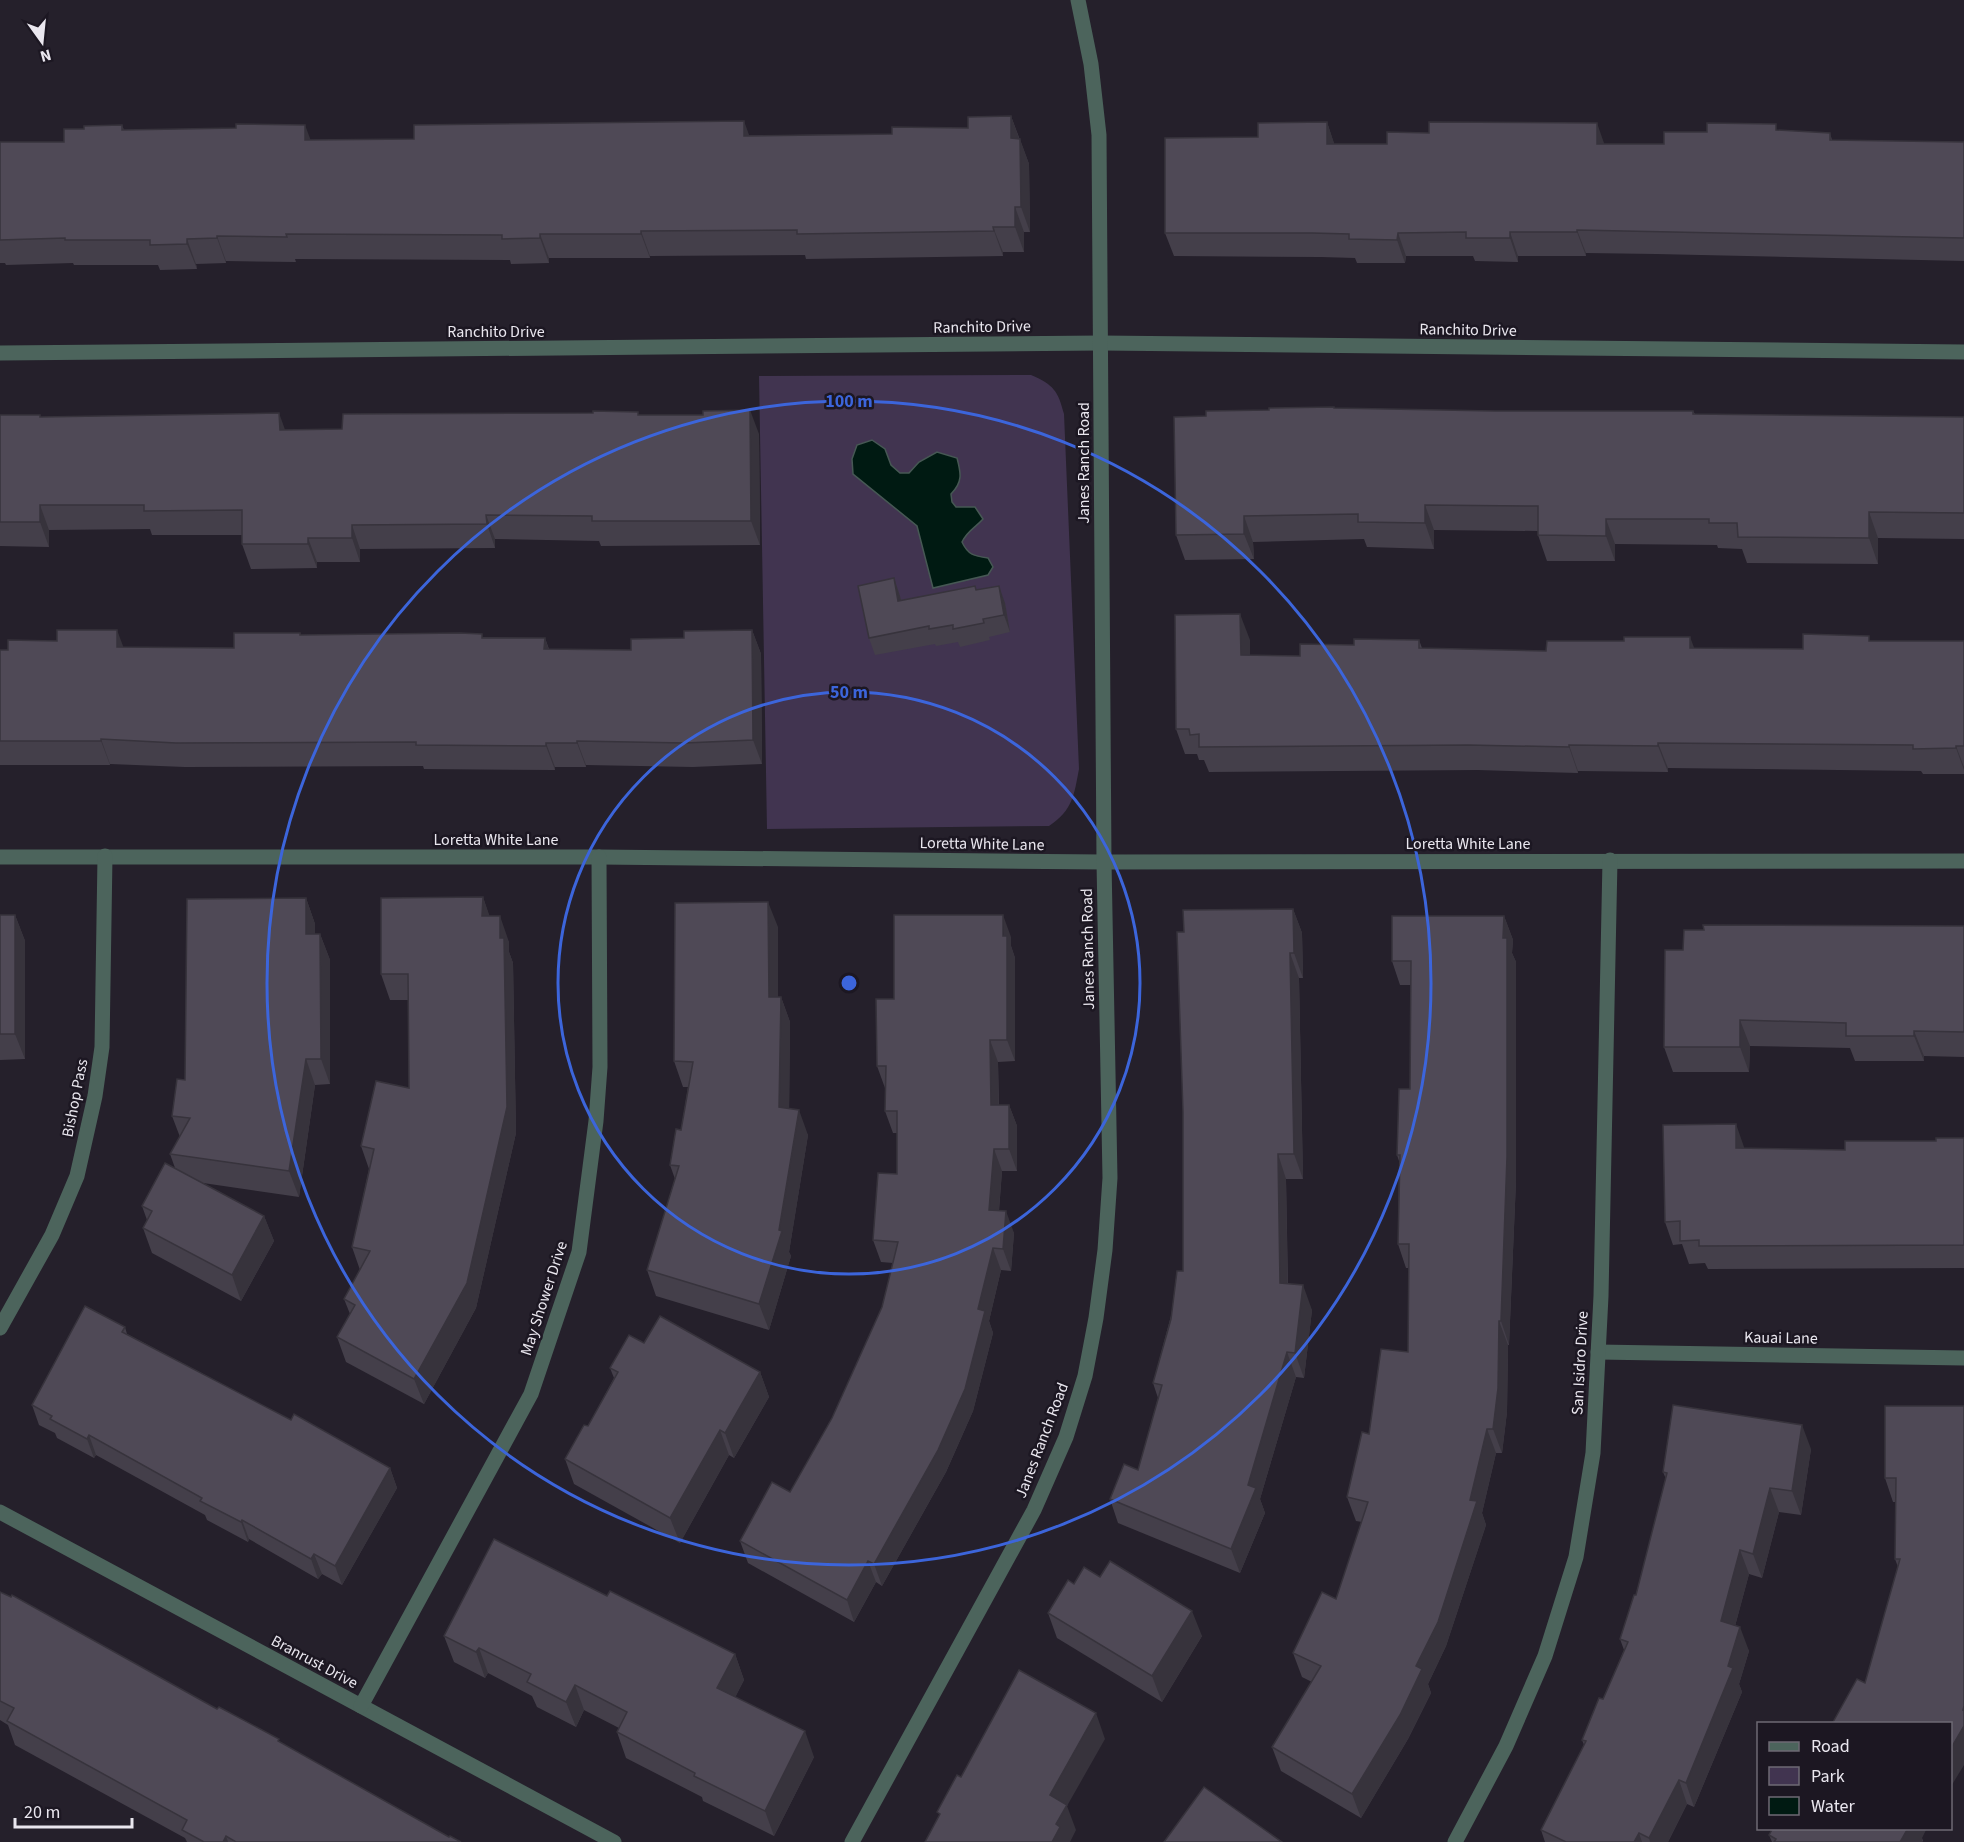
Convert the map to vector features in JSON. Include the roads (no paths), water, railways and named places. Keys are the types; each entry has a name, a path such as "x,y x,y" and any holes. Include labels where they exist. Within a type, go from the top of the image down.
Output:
{"street":[{"name":"Janes Ranch Road","path":"852,1842 1034,1510 1066,1437 1085,1376 1106,1250 1110,1178 1104,862 1099,135 1091,64 1078,0"},
{"name":"Ranchito Drive","path":"0,353 1101,343 1964,352"},
{"name":"Loretta White Lane","path":"0,856 599,857 1104,862 1964,861"},
{"name":"Bishop Pass","path":"0,1328 52,1235 77,1176 95,1095 102,1047 105,856"},
{"name":"May Shower Drive","path":"361,1706 531,1394 579,1252 596,1122 600,1067 599,857"},
{"name":"San Isidro Drive","path":"1455,1842 1506,1746 1545,1656 1576,1557 1593,1453 1601,1284 1610,860"},
{"name":"Kauai Lane","path":"1598,1352 1964,1358"},
{"name":"Branrust Drive","path":"0,1512 614,1842"}],"water":[{"path":"872,440 885,449 891,465 900,473 909,473 919,462 937,452 957,458 960,477 958,485 951,494 952,502 956,507 975,507 983,519 962,542 972,554 988,558 993,567 988,575 933,588 917,526 853,474 852,459 857,445"}]}
